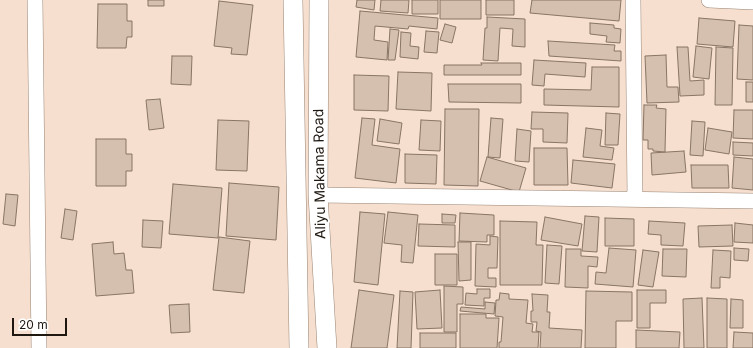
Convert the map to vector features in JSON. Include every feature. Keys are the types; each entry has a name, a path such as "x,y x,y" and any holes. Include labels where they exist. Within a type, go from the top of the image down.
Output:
{"street":[{"path":"35,0 39,348"},
{"name":"Aliyu Makama Road","path":"293,0 299,348"},
{"name":"Aliyu Makama Road","path":"319,0 318,195 327,348"},
{"path":"633,0 635,199"},
{"path":"709,0 753,2"},
{"path":"318,195 753,201"}],"building":[{"path":"148,0 164,0 164,6 148,6"},
{"path":"357,0 375,0 374,10 356,7"},
{"path":"381,0 409,0 408,13 380,11"},
{"path":"412,0 438,0 438,14 412,14"},
{"path":"440,0 481,0 481,19 440,19"},
{"path":"486,0 514,0 514,15 486,15"},
{"path":"532,0 621,0 619,21 530,13"},
{"path":"219,1 253,5 247,55 231,54 232,48 214,46"},
{"path":"98,4 127,4 127,21 132,21 132,37 127,37 126,48 97,48"},
{"path":"360,11 438,18 437,29 409,26 408,29 375,26 374,40 388,42 387,60 356,57"},
{"path":"487,17 525,19 525,47 512,46 513,29 500,28 498,61 483,60"},
{"path":"699,18 735,21 733,47 697,44"},
{"path":"590,23 614,25 614,28 621,29 620,43 606,42 607,36 590,34"},
{"path":"445,24 456,27 452,43 440,40"},
{"path":"739,25 753,26 753,80 737,79"},
{"path":"390,29 399,30 395,60 388,60"},
{"path":"426,31 439,32 437,53 424,52"},
{"path":"401,32 411,33 410,46 419,47 418,59 400,57"},
{"path":"548,41 615,45 614,51 621,51 621,61 549,56"},
{"path":"696,46 712,48 709,79 693,77"},
{"path":"677,47 688,47 690,81 704,80 704,95 680,96"},
{"path":"716,47 733,48 732,105 715,105"},
{"path":"666,55 667,87 678,87 679,102 647,103 645,56"},
{"path":"172,56 192,56 191,85 171,84"},
{"path":"534,60 586,63 585,77 545,74 544,86 532,85"},
{"path":"481,63 521,63 521,75 444,75 444,65 482,65"},
{"path":"592,67 619,67 619,107 544,105 544,89 591,90"},
{"path":"398,72 432,73 431,111 396,109"},
{"path":"354,75 389,76 388,111 354,110"},
{"path":"746,82 753,82 753,102 746,102"},
{"path":"448,84 521,84 521,103 449,102"},
{"path":"160,99 164,128 149,130 146,100"},
{"path":"644,105 657,105 656,108 666,109 665,152 648,149 648,140 643,140"},
{"path":"445,109 479,109 478,186 444,185"},
{"path":"734,110 753,110 753,139 733,138"},
{"path":"532,112 568,113 567,143 543,142 543,129 531,129"},
{"path":"606,113 620,114 618,145 605,145"},
{"path":"362,118 375,119 372,145 400,149 396,183 355,178"},
{"path":"491,118 503,119 500,158 488,157"},
{"path":"380,119 402,123 399,144 377,141"},
{"path":"218,120 249,121 247,171 216,170"},
{"path":"421,120 441,121 440,151 419,150"},
{"path":"692,121 705,122 703,156 690,155"},
{"path":"586,128 602,130 600,146 614,148 612,160 583,157"},
{"path":"708,128 732,132 729,154 705,150"},
{"path":"517,129 531,131 529,162 515,161"},
{"path":"96,139 126,139 126,154 132,154 132,171 126,171 126,186 96,186"},
{"path":"733,142 753,143 753,156 733,155"},
{"path":"534,148 567,148 568,185 534,185"},
{"path":"684,151 686,172 652,175 651,153"},
{"path":"405,154 437,155 436,184 405,183"},
{"path":"487,157 526,168 519,192 480,181"},
{"path":"734,157 753,159 753,190 732,188"},
{"path":"573,160 615,164 612,188 571,183"},
{"path":"691,165 728,165 729,188 692,188"},
{"path":"229,183 279,187 276,240 226,236"},
{"path":"173,184 222,188 218,238 169,234"},
{"path":"6,194 18,195 15,226 3,224"},
{"path":"65,209 77,211 73,240 61,238"},
{"path":"360,212 385,214 378,285 354,282"},
{"path":"388,212 418,215 413,263 401,262 402,245 384,243"},
{"path":"460,213 494,215 494,235 487,235 487,242 459,241"},
{"path":"442,214 456,215 455,223 442,223"},
{"path":"585,216 599,217 597,252 582,251"},
{"path":"545,217 582,224 578,246 541,240"},
{"path":"605,218 634,219 634,246 605,246"},
{"path":"143,220 163,221 161,248 142,247"},
{"path":"500,221 537,222 536,245 543,245 542,285 500,285"},
{"path":"649,221 685,223 683,246 661,245 661,235 648,234"},
{"path":"735,223 753,225 753,243 734,242"},
{"path":"419,224 455,225 455,247 418,246"},
{"path":"732,225 733,246 699,247 698,226"},
{"path":"490,236 498,237 497,268 488,268 488,278 496,278 496,287 475,286 476,244 490,245"},
{"path":"219,237 250,241 244,293 213,290"},
{"path":"113,242 114,254 124,253 126,270 132,270 134,293 96,296 92,244"},
{"path":"458,242 471,242 471,280 459,281"},
{"path":"547,245 562,246 559,284 545,283"},
{"path":"609,248 636,250 633,287 595,284 596,272 606,273"},
{"path":"734,248 749,249 748,261 734,260"},
{"path":"566,249 581,249 581,256 598,257 597,267 588,266 588,288 565,287"},
{"path":"663,249 687,249 686,277 662,276"},
{"path":"643,250 659,252 653,287 638,285"},
{"path":"713,250 731,251 730,278 720,277 720,288 711,288"},
{"path":"435,254 457,254 457,285 435,285"},
{"path":"444,286 463,287 463,304 457,304 457,332 444,332"},
{"path":"477,289 490,289 490,298 484,298 484,306 465,305 466,293 477,294"},
{"path":"359,290 394,295 387,348 351,348"},
{"path":"440,290 442,328 417,329 415,292"},
{"path":"637,290 666,290 666,303 650,303 650,328 637,328"},
{"path":"400,291 413,292 411,348 397,348"},
{"path":"586,291 632,292 632,321 616,321 616,348 585,348"},
{"path":"500,293 509,294 509,299 528,300 526,323 533,324 532,332 539,332 538,348 499,348 499,342 501,342 503,317 495,316 496,300 499,300"},
{"path":"532,294 548,295 547,312 550,312 549,328 582,330 581,348 540,348 541,332 536,331 537,322 531,322 531,311 533,311"},
{"path":"702,298 704,348 684,348 683,299"},
{"path":"707,298 727,299 727,348 707,348"},
{"path":"731,299 743,300 743,328 730,328"},
{"path":"485,302 495,303 494,314 460,311 461,307 485,309"},
{"path":"189,304 190,332 171,333 169,305"},
{"path":"460,314 486,314 486,318 499,318 497,348 460,348"},
{"path":"636,330 680,332 679,348 636,348"},
{"path":"734,332 753,333 753,348 733,348"},
{"path":"420,333 456,333 456,348 420,348"}]}
